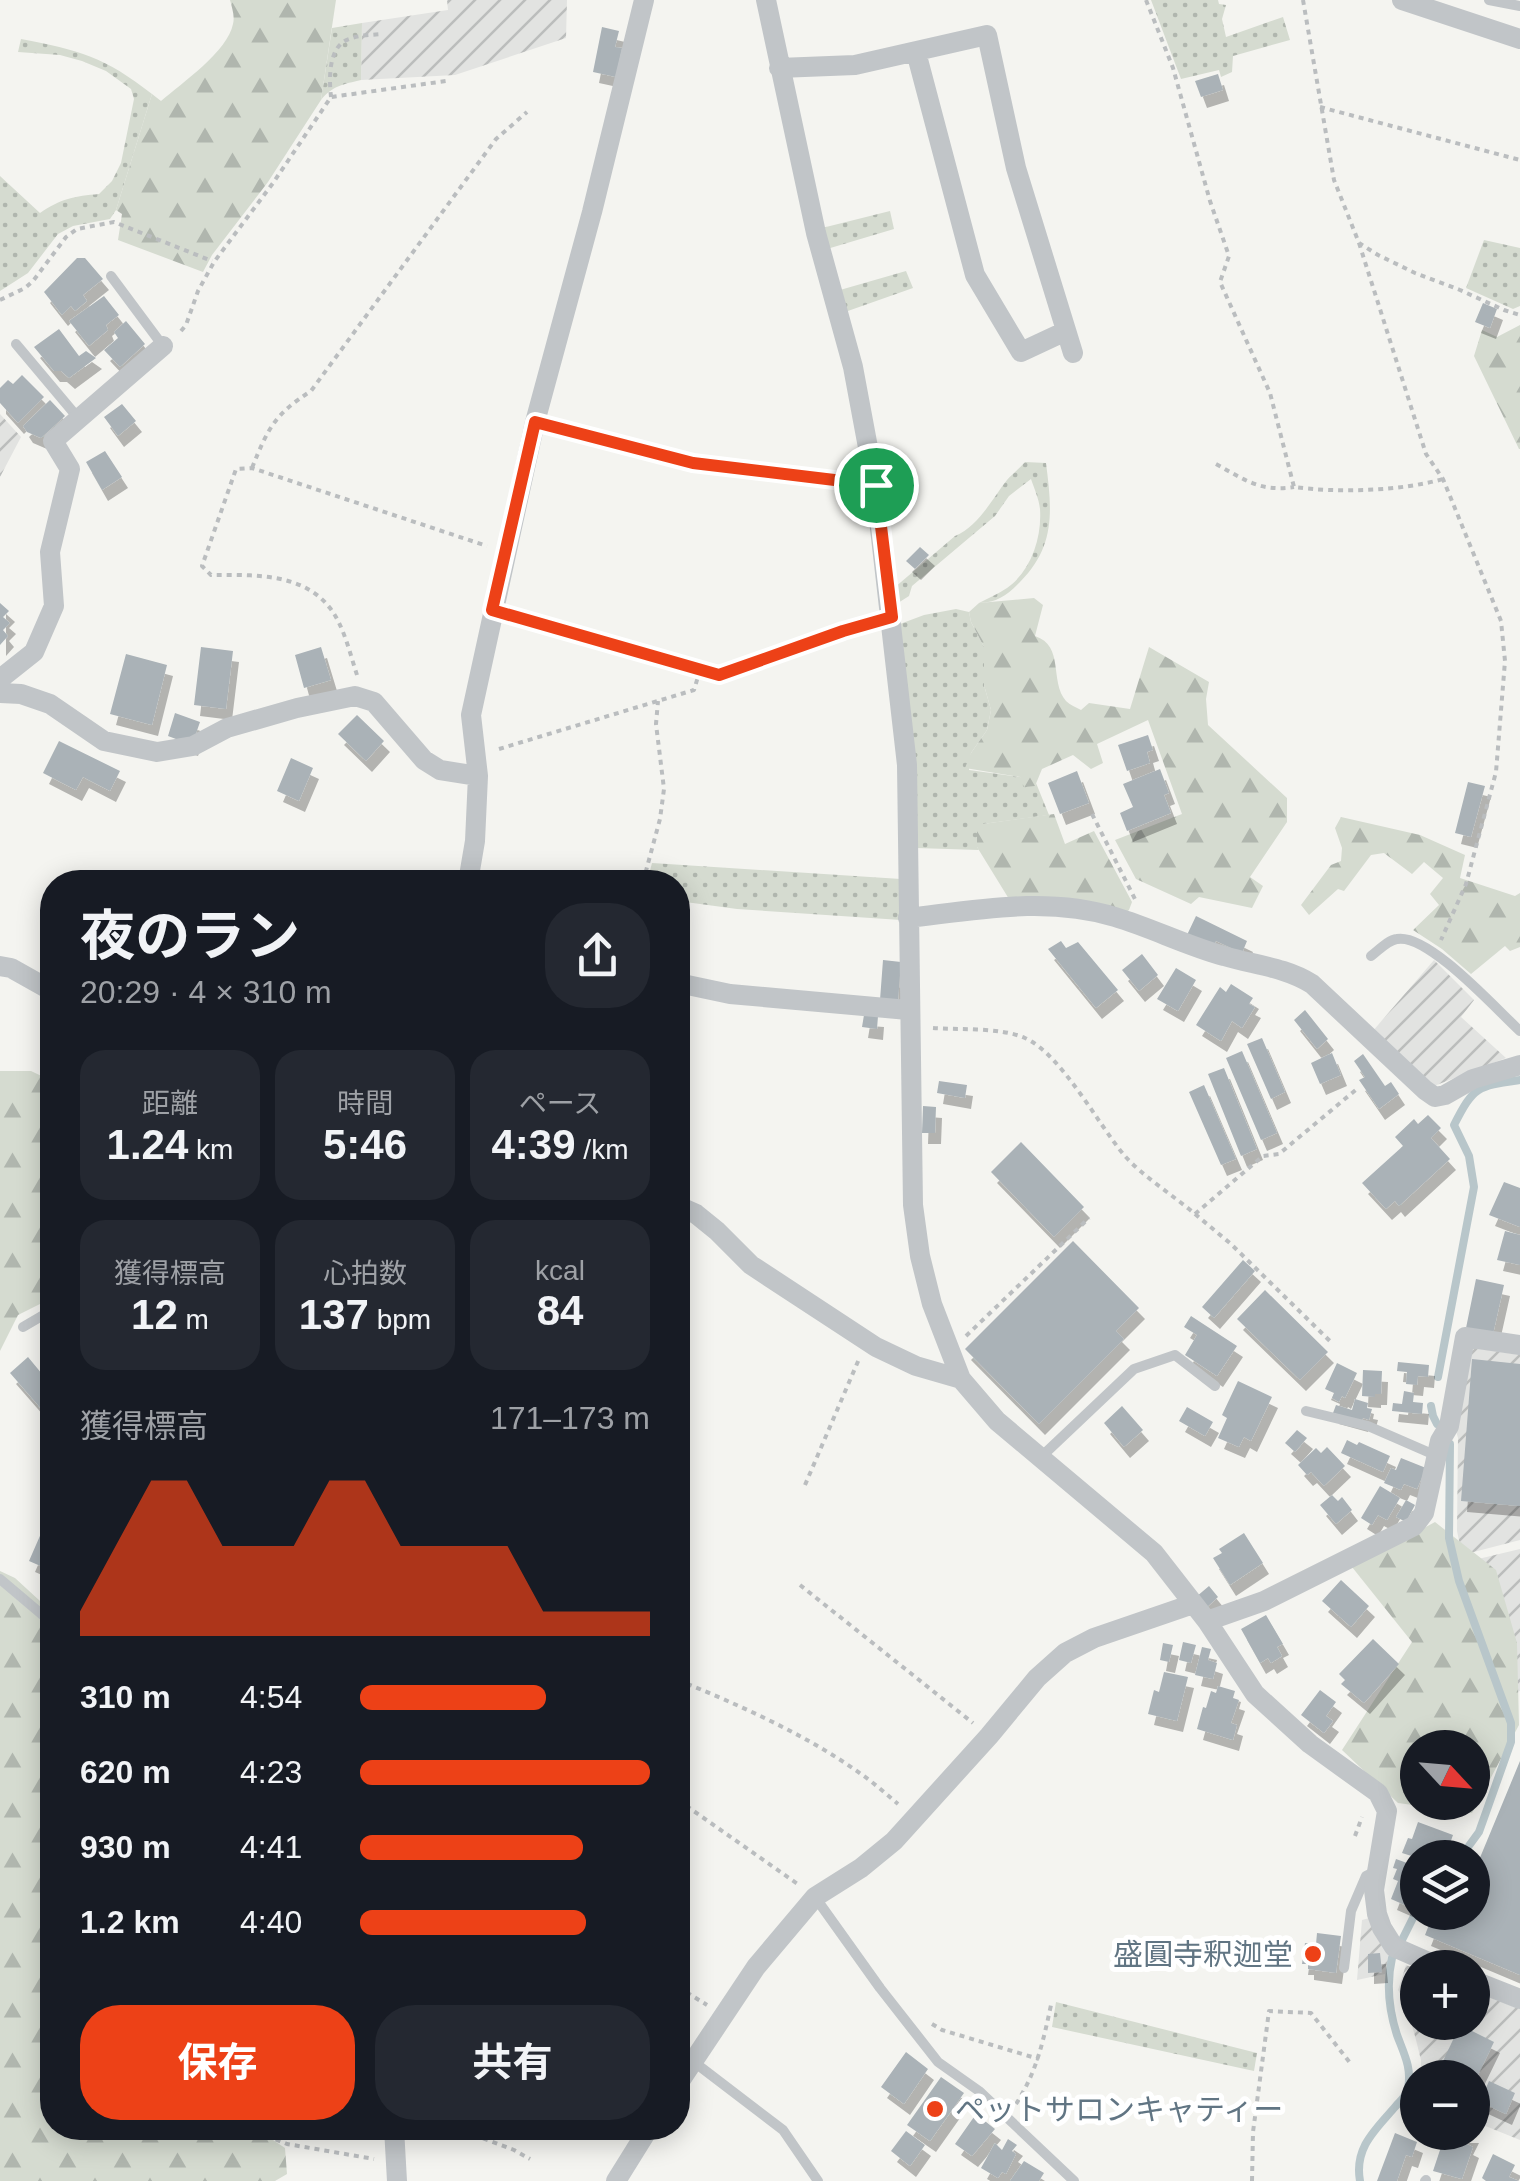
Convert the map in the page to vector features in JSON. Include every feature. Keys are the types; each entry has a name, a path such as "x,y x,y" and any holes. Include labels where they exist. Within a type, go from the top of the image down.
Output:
{"street":[{"path":"470,870 475,841 477,766 471,715 535,422 644,0"},
{"path":"766,0 816,232 853,367 876,485 906,765 913,1205 932,1304 962,1380 996,1421 1154,1553 1207,1621 1255,1694 1310,1744 1378,1794 1387,1811 1374,1890 1376,1914 1394,1947 1401,1950"},
{"path":"1402,0 1520,39"},
{"path":"779,68 855,65 988,36 1016,168 1073,354"},
{"path":"916,52 975,275 1021,352 1066,331"},
{"path":"0,679 34,652 54,606 50,552 70,469 53,440 163,346"},
{"path":"0,693 22,694 50,704 104,741 157,752 193,746 227,728 355,696 374,702 424,760 440,770 477,766"},
{"path":"908,918 1052,905 1084,910 1220,956 1298,975 1435,1096 1520,1064"},
{"path":"0,966 40,984"},
{"path":"690,986 730,994 908,1010"},
{"path":"690,1211 717,1231 751,1265 867,1341 916,1366 962,1380"},
{"path":"1207,1621 1264,1601 1414,1526 1424,1512 1440,1441 1448,1426 1465,1336 1520,1345"},
{"path":"690,2066 756,1967 815,1897 862,1868 894,1841 1036,1678 1065,1653 1094,1638 1193,1604"},
{"path":"1490,1987 1520,1999"},
{"path":"395,2140 396,2173"},
{"path":"616,2181 642,2140"}],"lane":[{"path":"1489,0 1520,6"},
{"path":"111,276 163,346"},
{"path":"16,344 79,419"},
{"path":"1371,956 1394,939 1412,939 1435,953 1520,1031"},
{"path":"24,1327 40,1317"},
{"path":"1040,1458 1134,1369 1175,1355 1214,1386"},
{"path":"1306,1411 1368,1426 1437,1456"},
{"path":"0,1580 40,1613"},
{"path":"1344,1968 1351,1911 1366,1876 1377,1871"},
{"path":"815,1897 938,2062 979,2091 1074,2181"},
{"path":"693,2061 783,2130 818,2181"}],"path":[{"path":"1146,0 1173,68 1229,256 1220,282 1270,393 1294,486"},
{"path":"1303,0 1334,180 1359,243 1426,454 1444,479 1501,621 1505,661 1496,772 1466,884 1435,953"},
{"path":"163,346 186,324 214,262 274,183 331,97 331,66 341,43 382,34"},
{"path":"331,97 446,81"},
{"path":"1320,107 1520,160"},
{"path":"252,468 266,432 286,408 311,391 496,140 527,112"},
{"path":"0,300 33,281 76,229 114,222 214,262"},
{"path":"1359,243 1415,273 1520,314"},
{"path":"535,422 693,463 876,485"},
{"path":"1216,464 1258,487 1274,490 1294,486 1315,490 1410,487 1444,479"},
{"path":"365,699 332,610 314,592 284,579 211,575 202,566 236,469 252,468 506,552"},
{"path":"492,610 719,675 892,617"},
{"path":"477,766 694,690 700,670"},
{"path":"646,870 664,789 656,724 658,701"},
{"path":"1092,814 1135,897 1143,927"},
{"path":"924,1028 1006,1033 1025,1038 1043,1050 1125,1156 1231,1244 1333,1344"},
{"path":"1195,1214 1263,1156 1279,1154 1358,1088"},
{"path":"950,1352 1089,1218"},
{"path":"805,1485 867,1341"},
{"path":"800,1585 989,1736"},
{"path":"690,1685 810,1743 860,1773 914,1817"},
{"path":"690,1808 815,1897"},
{"path":"690,1994 724,2014"},
{"path":"1007,2118 1030,2082 1039,2059 1051,2005"},
{"path":"1252,2181 1269,2010 1311,2013 1351,2064"},
{"path":"926,2021 942,2030 1039,2059"},
{"path":"277,2140 366,2157 396,2173"},
{"path":"487,2140 530,2160"}],"shaded area":[{"path":"447,0 567,0 566,38 455,75 361,80 362,23 448,10"},
{"path":"0,414 21,437 0,477"},
{"path":"1434,960 1474,1000 1461,1017 1506,1058 1434,1086 1372,1032"},
{"path":"1469,1347 1520,1355 1520,1540 1462,1555 1457,1531 1456,1431"},
{"path":"1520,1549 1520,1691 1513,1693 1474,1560"},
{"path":"1373,1917 1389,1956 1385,1974 1357,1980 1362,1920"},
{"path":"1490,1998 1520,2009 1520,2140 1490,2128 1490,2060 1421,2060 1416,2040 1490,2040"}],"green space":[{"path":"230,0 336,0 321,100 203,272 118,240 122,214 116,210 152,94 161,101 223,45 234,21"},
{"path":"1151,0 1218,0 1226,5 1222,19 1226,37 1283,17 1290,40 1233,56 1232,72 1221,77 1219,70 1181,79"},
{"path":"362,23 361,80 334,89 321,100 332,28"},
{"path":"21,39 91,57 120,71 152,94 110,219 73,226 58,234 28,273 0,291 0,176 40,213 68,199 99,194 112,181 121,163 134,99 131,89 106,71 82,61 18,52"},
{"path":"890,211 894,229 827,249 822,228"},
{"path":"1484,240 1520,248 1520,306 1513,309 1466,288"},
{"path":"906,271 913,288 845,312 840,290"},
{"path":"1520,325 1519,449 1474,356 1482,330 1497,337"},
{"path":"1025,462 1046,463 1050,512 1040,555 1020,582 1001,597 979,603 1015,581 1033,553 1040,509 1031,479 898,603 894,588 971,526"},
{"path":"1034,598 1043,605 1035,636 1044,641 1054,656 1061,693 1081,710 1089,703 1130,709 1149,647 1209,682 1208,725 1287,798 1287,822 1250,877 1263,886 1252,908 1199,897 1191,904 1136,879 1115,840 1182,814 1148,720 1097,744 1103,763 1091,769 1073,755 1042,769 1035,786 1024,787 1020,777 965,768 987,730 991,710 984,685 984,647 969,612 979,603"},
{"path":"956,609 969,612 984,647 984,685 991,710 987,730 971,753 969,770 1020,777 1035,786 1036,783 1049,815 983,824 979,850 916,848 900,624"},
{"path":"1054,814 1065,844 1094,831 1132,902 1124,914 1009,899 977,847 977,832 983,824"},
{"path":"1341,817 1420,835 1465,855 1460,878 1515,896 1520,893 1520,947 1510,951 1505,946 1471,974 1413,930 1439,905 1430,894 1443,878 1424,862 1412,874 1384,853 1371,855 1344,891 1338,889 1309,915 1301,905 1331,865 1341,861 1342,848 1335,828"},
{"path":"652,863 901,879 901,920 690,903 690,870 650,870"},
{"path":"0,1071 31,1071 40,1075 40,1304 18,1315 0,1351"},
{"path":"1435,1522 1496,1570 1517,1643 1519,1725 1490,1779 1490,1730 1400,1730 1400,1803 1342,1750 1412,1642 1352,1567"},
{"path":"0,1571 15,1578 40,1601 40,2140 273,2140 285,2148 287,2174 275,2181 0,2181"},
{"path":"1056,2002 1257,2053 1254,2071 1052,2027"}],"building":[{"path":"602,27 619,31 615,47 622,48 616,77 593,72"},
{"path":"1218,74 1223,90 1201,97 1195,81"},
{"path":"77,258 85,258 103,279 83,295 87,301 75,311 71,306 62,315 44,292"},
{"path":"104,296 119,315 89,346 69,321"},
{"path":"1483,303 1497,309 1490,328 1475,322"},
{"path":"126,321 145,344 120,367 104,350 118,338 114,332"},
{"path":"59,329 79,356 86,351 96,358 69,378 54,371 34,347"},
{"path":"22,375 44,397 18,423 0,403 0,388 8,380 13,384"},
{"path":"50,400 65,416 41,438 27,432 23,426"},
{"path":"122,404 136,421 118,436 104,417"},
{"path":"105,451 122,477 102,490 86,462"},
{"path":"920,547 929,555 915,569 906,561"},
{"path":"0,603 9,611 3,617 10,623 3,630 8,636 0,645"},
{"path":"201,647 233,651 226,709 194,705"},
{"path":"321,647 331,680 304,688 295,655"},
{"path":"126,654 167,665 152,725 110,714"},
{"path":"175,713 200,722 192,745 168,736"},
{"path":"357,715 384,741 366,761 338,734"},
{"path":"1148,735 1153,750 1147,752 1150,763 1127,771 1118,745"},
{"path":"59,741 120,771 110,791 83,777 76,790 43,773"},
{"path":"291,758 313,768 299,801 277,791"},
{"path":"1160,769 1171,813 1127,831 1120,813 1133,807 1123,784"},
{"path":"1077,771 1089,803 1060,814 1048,783"},
{"path":"1468,782 1485,786 1471,837 1455,833"},
{"path":"1196,916 1247,941 1242,953 1216,941 1212,947 1187,935"},
{"path":"1061,941 1066,948 1078,942 1118,990 1096,1008 1048,949"},
{"path":"1142,954 1158,975 1139,991 1122,970"},
{"path":"883,960 901,962 898,1001 880,1000"},
{"path":"1176,968 1196,980 1178,1011 1157,999"},
{"path":"1231,984 1253,998 1249,1004 1255,1007 1242,1028 1232,1021 1221,1041 1196,1025 1220,987 1226,992"},
{"path":"1305,1010 1328,1039 1317,1049 1294,1020"},
{"path":"864,1015 878,1016 877,1029 862,1027"},
{"path":"1262,1038 1285,1092 1271,1099 1247,1044"},
{"path":"1242,1051 1277,1133 1261,1140 1226,1058"},
{"path":"1332,1053 1341,1075 1320,1084 1311,1063"},
{"path":"1363,1054 1385,1086 1391,1082 1399,1094 1379,1109 1359,1080 1365,1077 1354,1061"},
{"path":"1224,1068 1257,1149 1241,1156 1208,1074"},
{"path":"939,1081 967,1085 965,1098 937,1093"},
{"path":"1204,1085 1236,1159 1221,1165 1189,1092"},
{"path":"923,1106 936,1107 935,1133 922,1133"},
{"path":"1428,1115 1441,1128 1431,1138 1450,1159 1399,1206 1395,1201 1386,1209 1362,1183 1403,1146 1395,1137 1414,1119 1418,1124"},
{"path":"1021,1142 1084,1207 1054,1237 991,1172"},
{"path":"1504,1182 1520,1188 1520,1227 1489,1215"},
{"path":"1505,1231 1520,1235 1520,1265 1497,1260"},
{"path":"1073,1241 1139,1308 1116,1331 1124,1339 1039,1424 965,1349"},
{"path":"1243,1260 1255,1271 1214,1318 1202,1307"},
{"path":"1476,1279 1504,1285 1493,1334 1466,1328"},
{"path":"1265,1290 1328,1352 1300,1380 1237,1319"},
{"path":"1191,1316 1237,1346 1217,1376 1185,1355 1197,1335 1184,1327"},
{"path":"28,1357 40,1372 40,1407 10,1373"},
{"path":"1472,1359 1520,1364 1520,1506 1461,1501"},
{"path":"1398,1362 1429,1365 1428,1377 1418,1376 1417,1385 1406,1384 1407,1372 1397,1371"},
{"path":"1337,1363 1357,1373 1339,1402 1332,1398 1334,1393 1325,1389"},
{"path":"1363,1370 1382,1371 1381,1394 1362,1396"},
{"path":"1238,1381 1272,1397 1251,1441 1244,1437 1239,1447 1218,1438 1227,1418 1222,1415"},
{"path":"1404,1391 1414,1393 1413,1402 1423,1403 1422,1414 1392,1411 1393,1403 1402,1404"},
{"path":"1355,1399 1368,1403 1367,1408 1372,1409 1369,1420 1333,1413 1336,1405 1352,1410"},
{"path":"1122,1406 1143,1430 1124,1447 1104,1423"},
{"path":"1187,1407 1213,1422 1205,1436 1179,1421"},
{"path":"1297,1430 1307,1438 1295,1452 1285,1443"},
{"path":"1347,1440 1390,1456 1383,1472 1341,1453"},
{"path":"1327,1447 1345,1466 1324,1486 1298,1465 1316,1448 1321,1453"},
{"path":"1401,1458 1426,1468 1417,1489 1404,1484 1401,1490 1384,1483"},
{"path":"1380,1486 1400,1498 1387,1520 1378,1515 1372,1525 1361,1518"},
{"path":"1332,1495 1338,1501 1342,1497 1352,1510 1336,1524 1320,1505"},
{"path":"1406,1500 1415,1505 1406,1522 1396,1517"},
{"path":"1244,1533 1263,1563 1230,1585 1213,1558 1222,1553 1219,1549"},
{"path":"40,1536 40,1566 29,1561"},
{"path":"1341,1580 1369,1606 1351,1627 1322,1601"},
{"path":"1209,1586 1218,1597 1206,1608 1196,1597"},
{"path":"1266,1615 1283,1644 1277,1647 1282,1656 1271,1663 1268,1658 1260,1663 1241,1629"},
{"path":"1373,1639 1399,1664 1364,1703 1341,1684 1345,1680 1339,1674"},
{"path":"1183,1642 1196,1645 1191,1663 1179,1660"},
{"path":"1163,1643 1173,1645 1169,1662 1160,1660"},
{"path":"1202,1647 1211,1649 1208,1660 1217,1663 1213,1679 1195,1675"},
{"path":"1164,1672 1188,1677 1177,1721 1148,1714"},
{"path":"1218,1686 1235,1691 1233,1698 1239,1700 1231,1723 1237,1725 1233,1740 1197,1729 1203,1707 1206,1708 1211,1691 1216,1693"},
{"path":"1320,1690 1336,1702 1326,1716 1333,1721 1324,1733 1301,1715"},
{"path":"1520,1761 1520,1975 1490,1962 1490,1950 1461,1950 1425,1935 1427,1930 1490,1930 1487,1840"},
{"path":"1418,1822 1453,1835 1451,1840 1407,1840 1412,1839"},
{"path":"1396,1859 1400,1860 1400,1903 1391,1899 1398,1881 1393,1879 1397,1869 1393,1868"},
{"path":"1317,1933 1341,1936 1336,1973 1308,1969 1308,1964 1302,1964 1305,1943 1316,1944"},
{"path":"1380,1953 1382,1972 1368,1973 1368,1954"},
{"path":"1453,2040 1494,2042 1485,2060 1443,2060"},
{"path":"906,2052 928,2069 904,2104 881,2087"},
{"name":"ペットサロンキャティー","path":"941,2077 964,2093 930,2141 907,2125"},
{"path":"1490,2081 1515,2093 1506,2114 1490,2107"},
{"path":"976,2114 995,2129 972,2156 955,2144"},
{"path":"906,2131 925,2145 910,2166 891,2151"},
{"path":"1395,2133 1400,2135 1400,2150 1414,2150 1412,2157 1406,2155 1397,2181 1377,2181"},
{"path":"1008,2139 1017,2145 1012,2151 1016,2154 1006,2174 1002,2172 998,2178 981,2168 995,2143 1002,2150"},
{"path":"1440,2150 1472,2150 1462,2179 1433,2171"},
{"path":"1493,2154 1515,2165 1509,2177 1519,2181 1482,2178"},
{"path":"1024,2161 1044,2173 1039,2181 1010,2181"}],"waterway":[{"path":"1438,1377 1474,1187 1469,1156 1454,1125 1478,1090 1520,1080"},
{"path":"1431,1406 1437,1424"},
{"path":"1450,1444 1449,1538 1459,1581 1511,1723 1511,1742 1473,1840"},
{"path":"1400,1944 1407,1930"},
{"path":"1360,2181 1363,2149 1408,2088 1408,2067 1390,2007 1392,1958"}],"place":[{"name":"盛圓寺釈迦堂","path":"1313,1954"},
{"name":"ペットサロンキャティー","path":"935,2109"}],"route":[{"path":"535,422 693,463 876,485 892,617 719,675 492,610 535,422"}]}
